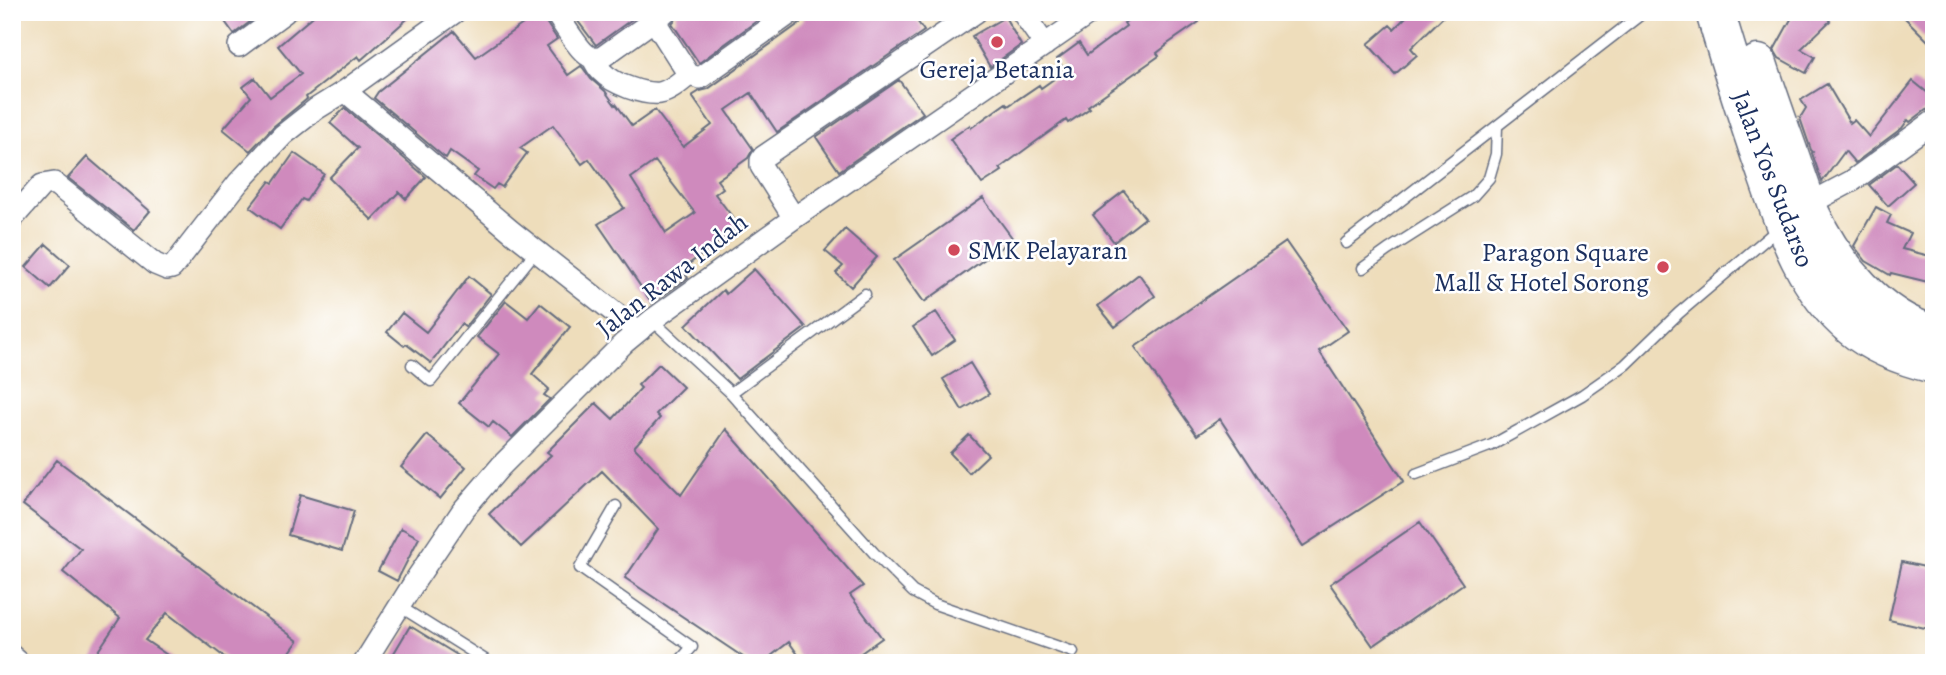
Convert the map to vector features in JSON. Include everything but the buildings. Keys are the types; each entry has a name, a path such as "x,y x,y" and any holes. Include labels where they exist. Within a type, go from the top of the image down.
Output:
{"highway":[{"name":"Jalan Yos Sudarso","path":"1715,12 1742,103 1796,214 1815,288 1852,328 1901,355 1934,364"},
{"path":"1740,12 1796,214 1811,216 1837,259 1875,303 1903,322 1934,334"}],"street":[{"path":"239,47 285,12"},
{"path":"12,219 42,185 54,183 156,264 167,269 172,268 238,183 302,119 455,12"},
{"path":"555,12 583,52 593,58 604,75 626,86 639,91 660,93 690,75"},
{"path":"593,58 601,58 659,16 690,75 701,78 792,12"},
{"path":"794,218 761,166 763,157 976,12"},
{"path":"1022,12 1045,44"},
{"name":"Jalan Rawa Indah","path":"364,663 451,525 491,476 624,343 794,218 1092,12"},
{"path":"345,91 536,251 645,325"},
{"path":"1796,214 1852,181 1934,121"}],"lane":[{"path":"1346,243 1644,12"},
{"path":"1363,268 1473,196 1489,178 1496,154 1497,127"},
{"path":"1416,474 1492,445 1582,395 1625,365 1679,313 1796,214"},
{"path":"411,365 431,381 536,251"},
{"path":"731,393 865,294"},
{"path":"645,325 731,393 874,553 913,592 935,604 1073,652"},
{"path":"616,506 580,568 692,647 678,663"},
{"path":"399,607 490,663"},
{"path":"12,649 28,663"}],"place":[{"name":"Gereja Betania","path":"997,42"},
{"name":"SMK Pelayaran","path":"954,250"},
{"name":"Paragon Square Mall & Hotel Sorong","path":"1663,267"}]}
